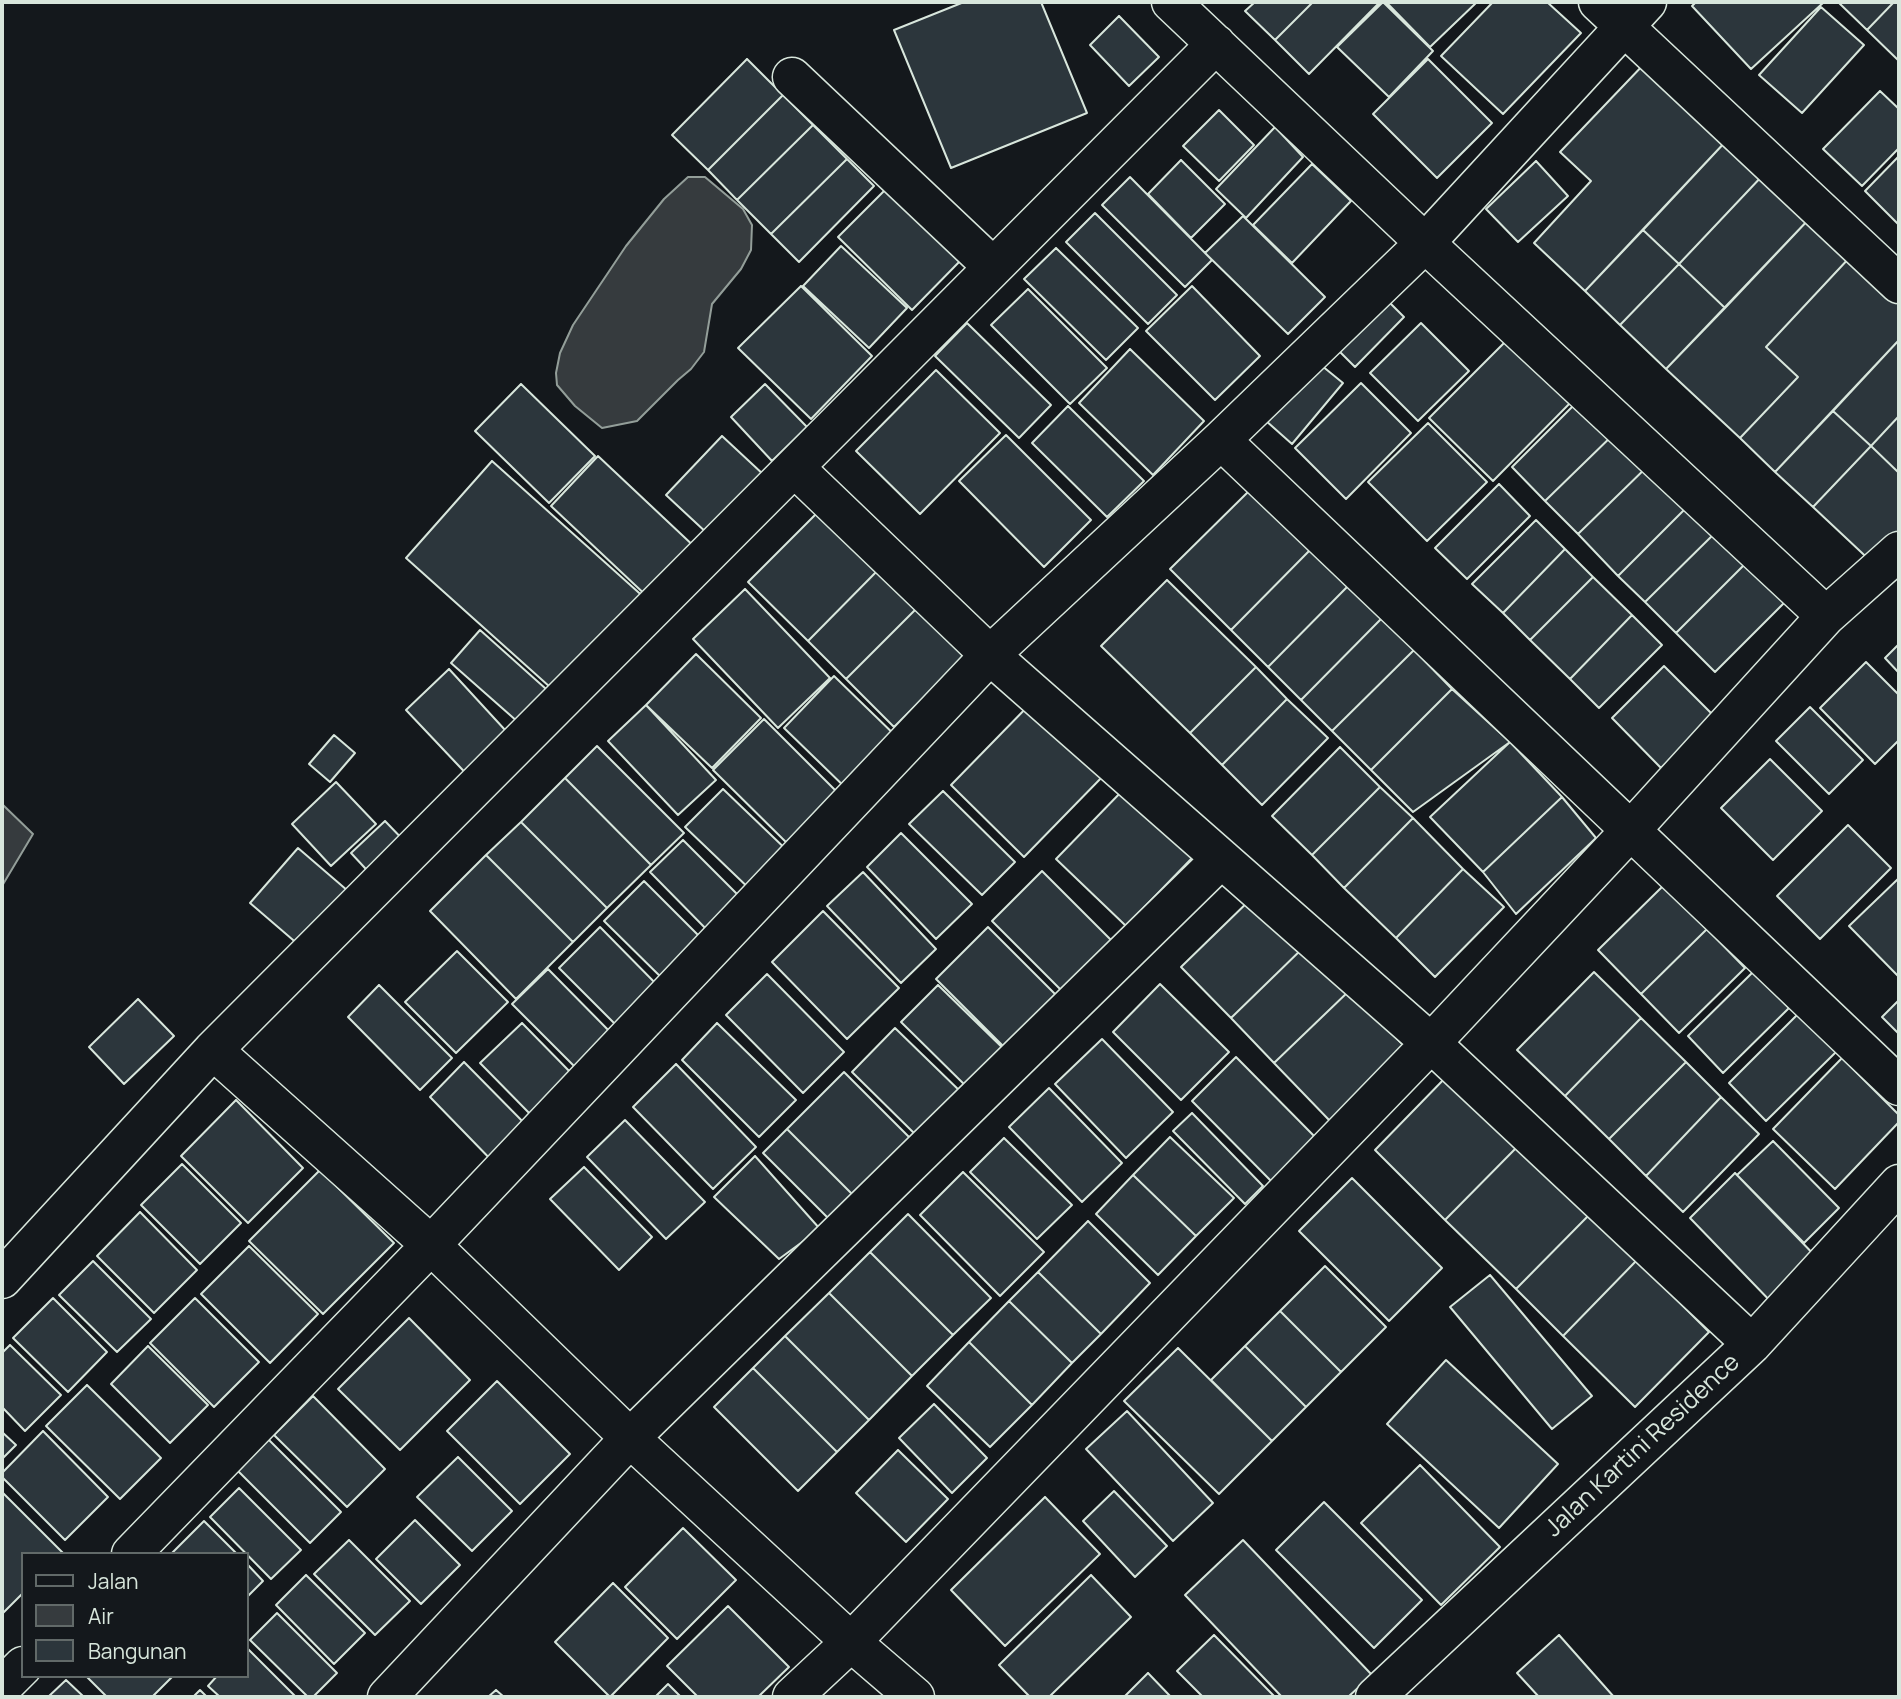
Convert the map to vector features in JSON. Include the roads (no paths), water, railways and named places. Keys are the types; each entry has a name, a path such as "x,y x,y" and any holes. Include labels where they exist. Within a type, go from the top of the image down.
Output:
{"street":[{"path":"1171,2 1425,243 1826,616"},
{"path":"133,1552 431,1245 990,655 1221,440 1425,243 1624,10 1899,284"},
{"path":"2,1279 213,1050 1216,44"},
{"path":"792,77 993,267"},
{"path":"1221,440 1899,1086"},
{"path":"795,468 990,655 1431,1043 1752,1344"},
{"path":"792,1697 851,1642 1431,1043 1630,831 1826,616 1899,551"},
{"path":"387,1697 630,1438 1221,859"},
{"path":"213,1050 431,1245 630,1438 851,1642 915,1697"},
{"name":"Jalan Kartini Residence","path":"1375,1697 1752,1344 1899,1184"},
{"path":"2,1687 21,1668"}],"water":[{"path":"688,177 705,177 743,209 752,225 751,250 741,269 712,304 704,352 691,369 637,421 602,428 575,406 557,385 556,373 560,353 573,325 626,246 664,199"},
{"path":"2,804 33,834 2,886"}]}
